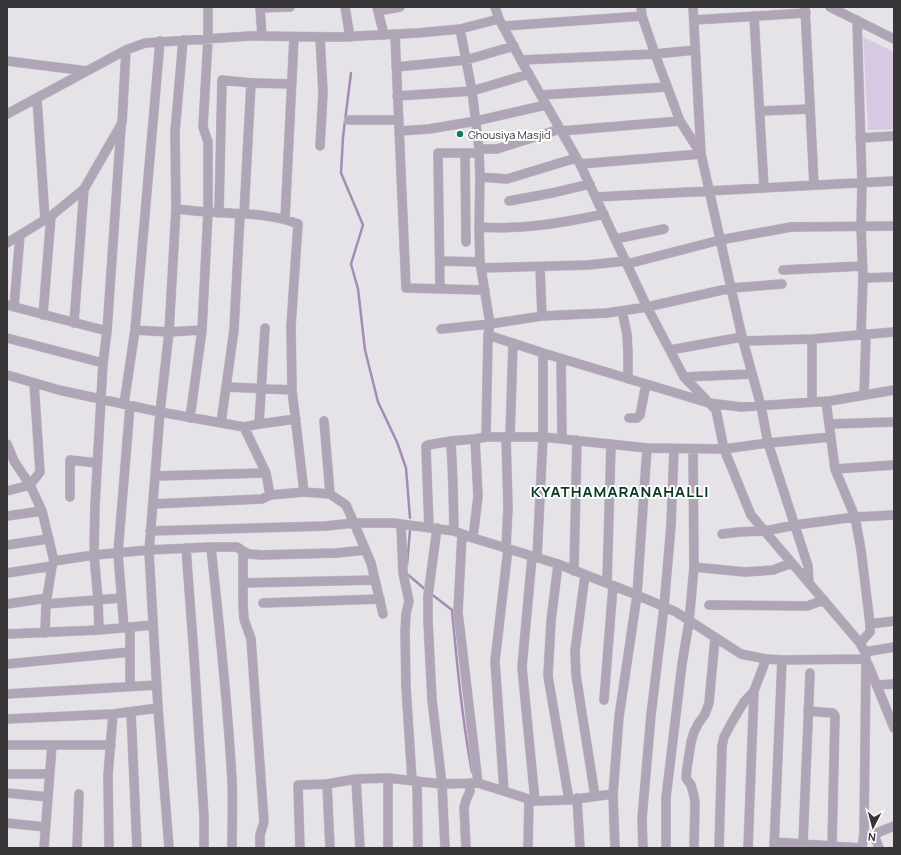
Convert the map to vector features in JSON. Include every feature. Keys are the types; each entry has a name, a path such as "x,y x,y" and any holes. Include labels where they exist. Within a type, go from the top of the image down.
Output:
{"street":[{"path":"190,418 202,330 208,212 208,142 203,127 208,39 208,7"},
{"path":"262,36 260,8 290,7"},
{"path":"345,7 350,37"},
{"path":"384,34 378,9 400,7"},
{"path":"495,7 501,22 521,60 590,184 647,307 684,377 716,410 724,449 752,515 860,643 894,728"},
{"path":"693,7 701,154 743,339 761,406 768,443 808,566 809,583"},
{"path":"830,7 894,40"},
{"path":"694,20 754,16 805,10 814,185"},
{"path":"7,114 87,70 145,42 250,36 350,37 384,34 418,34 501,22 641,11 680,121 701,154"},
{"path":"754,16 764,188"},
{"path":"857,20 862,183 861,226 863,266 864,395"},
{"path":"460,28 476,121 480,177 480,265 490,324 488,335 486,437"},
{"path":"395,34 406,288 485,290"},
{"path":"285,219 294,37"},
{"path":"320,37 323,93 320,146"},
{"path":"169,848 158,708 149,550 160,412 169,332 176,209 175,132 183,40"},
{"path":"130,687 130,652 122,598 118,553 127,405 160,41"},
{"path":"396,67 466,60 514,46"},
{"path":"99,630 94,555 97,463 126,50"},
{"path":"521,60 655,54 696,50"},
{"path":"7,61 87,70"},
{"path":"397,96 472,91 529,74"},
{"path":"219,213 222,80 292,84"},
{"path":"221,423 234,330 251,82"},
{"path":"541,95 667,87"},
{"path":"37,98 48,218 43,315"},
{"path":"399,131 429,129 476,121 546,105"},
{"path":"760,111 810,109"},
{"path":"350,120 399,120"},
{"path":"440,289 438,153 465,153 497,149 561,130 680,121"},
{"path":"7,243 48,218 84,189 122,123"},
{"path":"860,138 894,136"},
{"path":"465,153 466,242"},
{"path":"480,177 507,178 578,161 701,154"},
{"path":"596,197 894,181"},
{"path":"509,201 590,184"},
{"path":"74,323 84,189"},
{"path":"176,209 285,219 298,224 291,326 292,390 304,492"},
{"path":"479,227 517,228 569,222 604,214"},
{"path":"440,261 480,265 540,267 588,266 627,263 720,240 791,227 894,226"},
{"path":"615,239 664,229"},
{"path":"20,235 11,306 74,323 107,330"},
{"path":"783,270 863,266"},
{"path":"540,267 542,316"},
{"path":"863,278 894,277"},
{"path":"441,329 490,324 542,316 607,313 647,307 731,288 782,284"},
{"path":"622,311 627,334 628,379"},
{"path":"259,424 265,328"},
{"path":"135,330 169,332 202,330"},
{"path":"670,350 743,339 812,339 894,332"},
{"path":"488,335 561,359 709,403 741,407 761,406 826,401 894,390"},
{"path":"7,338 103,364"},
{"path":"812,339 812,402"},
{"path":"504,791 495,661 507,549 508,437 513,344"},
{"path":"528,848 532,800 522,667 535,557 543,437 542,353"},
{"path":"561,359 562,439"},
{"path":"684,377 752,374"},
{"path":"7,376 59,390 127,405 244,427 296,419"},
{"path":"7,491 30,485 40,472 34,383"},
{"path":"629,418 637,418 640,416 646,384"},
{"path":"226,387 292,390"},
{"path":"826,401 835,469 855,517 861,550 870,632 860,643"},
{"path":"324,421 330,494"},
{"path":"829,424 894,422"},
{"path":"244,427 266,473 270,495"},
{"path":"444,848 442,784 432,700 428,621 428,591 433,528 426,446 451,441 486,437 543,437 647,448 724,449 830,437"},
{"path":"473,538 478,496 475,439"},
{"path":"574,571 577,440"},
{"path":"451,441 458,532 458,612 474,783 464,808 466,848"},
{"path":"7,444 10,462 30,485 42,511 53,563 46,601 45,633"},
{"path":"604,700 610,585 611,444"},
{"path":"614,848 613,794 619,717 637,595 647,448"},
{"path":"643,848 642,819 651,715 664,607 671,525 674,449"},
{"path":"666,848 666,798 682,664 689,622 694,567 693,449"},
{"path":"70,496 70,460 97,463"},
{"path":"835,469 894,465"},
{"path":"155,476 266,473"},
{"path":"152,504 262,499 270,495 304,492 330,494 346,505 354,523 371,563 383,614"},
{"path":"7,516 42,511"},
{"path":"722,534 765,531 795,525 855,517 894,515"},
{"path":"7,573 94,555 149,550 178,541 354,523 393,523 458,532 507,549 558,564 676,612 689,622 741,654 766,659 782,660 866,655 894,647"},
{"path":"402,524 403,573 409,601 404,632 406,687 418,848"},
{"path":"150,531 178,541 211,546 237,547 249,554 337,553 365,550"},
{"path":"7,544 48,539"},
{"path":"178,541 194,656 204,817 204,848"},
{"path":"211,546 223,662 230,752 232,782 232,848"},
{"path":"243,551 242,583 244,619 251,639 264,822 260,835 260,848"},
{"path":"694,567 745,572 773,570 792,563"},
{"path":"558,564 551,621 548,676 573,799 580,848"},
{"path":"585,575 575,651 576,674 595,796"},
{"path":"242,583 375,580"},
{"path":"7,604 122,598"},
{"path":"263,603 380,599"},
{"path":"709,605 808,606 824,600"},
{"path":"870,624 894,621"},
{"path":"7,634 153,626"},
{"path":"694,848 695,802 691,785 686,778 687,768 694,732 705,714 709,703 715,638"},
{"path":"7,664 130,652"},
{"path":"782,660 774,845 803,844 862,848 864,833 866,655"},
{"path":"748,848 754,691 766,659"},
{"path":"803,844 810,673"},
{"path":"877,685 894,684"},
{"path":"7,694 157,685"},
{"path":"719,848 722,746 724,736 744,702 754,691"},
{"path":"7,719 113,714 158,708"},
{"path":"808,711 833,713 835,716 832,846"},
{"path":"131,712 137,848"},
{"path":"109,848 108,775 113,714"},
{"path":"44,848 52,745"},
{"path":"7,746 111,745"},
{"path":"7,774 50,774"},
{"path":"300,848 298,785 327,784 356,779 388,778 442,784 474,783 532,800 573,799 613,794"},
{"path":"388,778 388,848"},
{"path":"356,779 360,848"},
{"path":"327,784 330,848"},
{"path":"7,793 48,796"},
{"path":"78,848 79,794"},
{"path":"7,823 45,827"},
{"path":"879,848 874,834 894,826"}],"shaded area":[{"path":"863,37 894,52 894,129 868,130"}],"waterway":[{"path":"351,73 343,137 341,173 363,225 351,264 358,289 365,350 378,402 397,442 406,468 410,518"},
{"path":"407,565 410,530"},
{"path":"407,574 426,590"},
{"path":"430,593 452,610 458,671 468,752 472,772"}],"place":[{"name":"Ghousiya Masjid","path":"460,134"}],"district":[{"name":"KYATHAMARANAHALLI","path":"620,491"}]}
